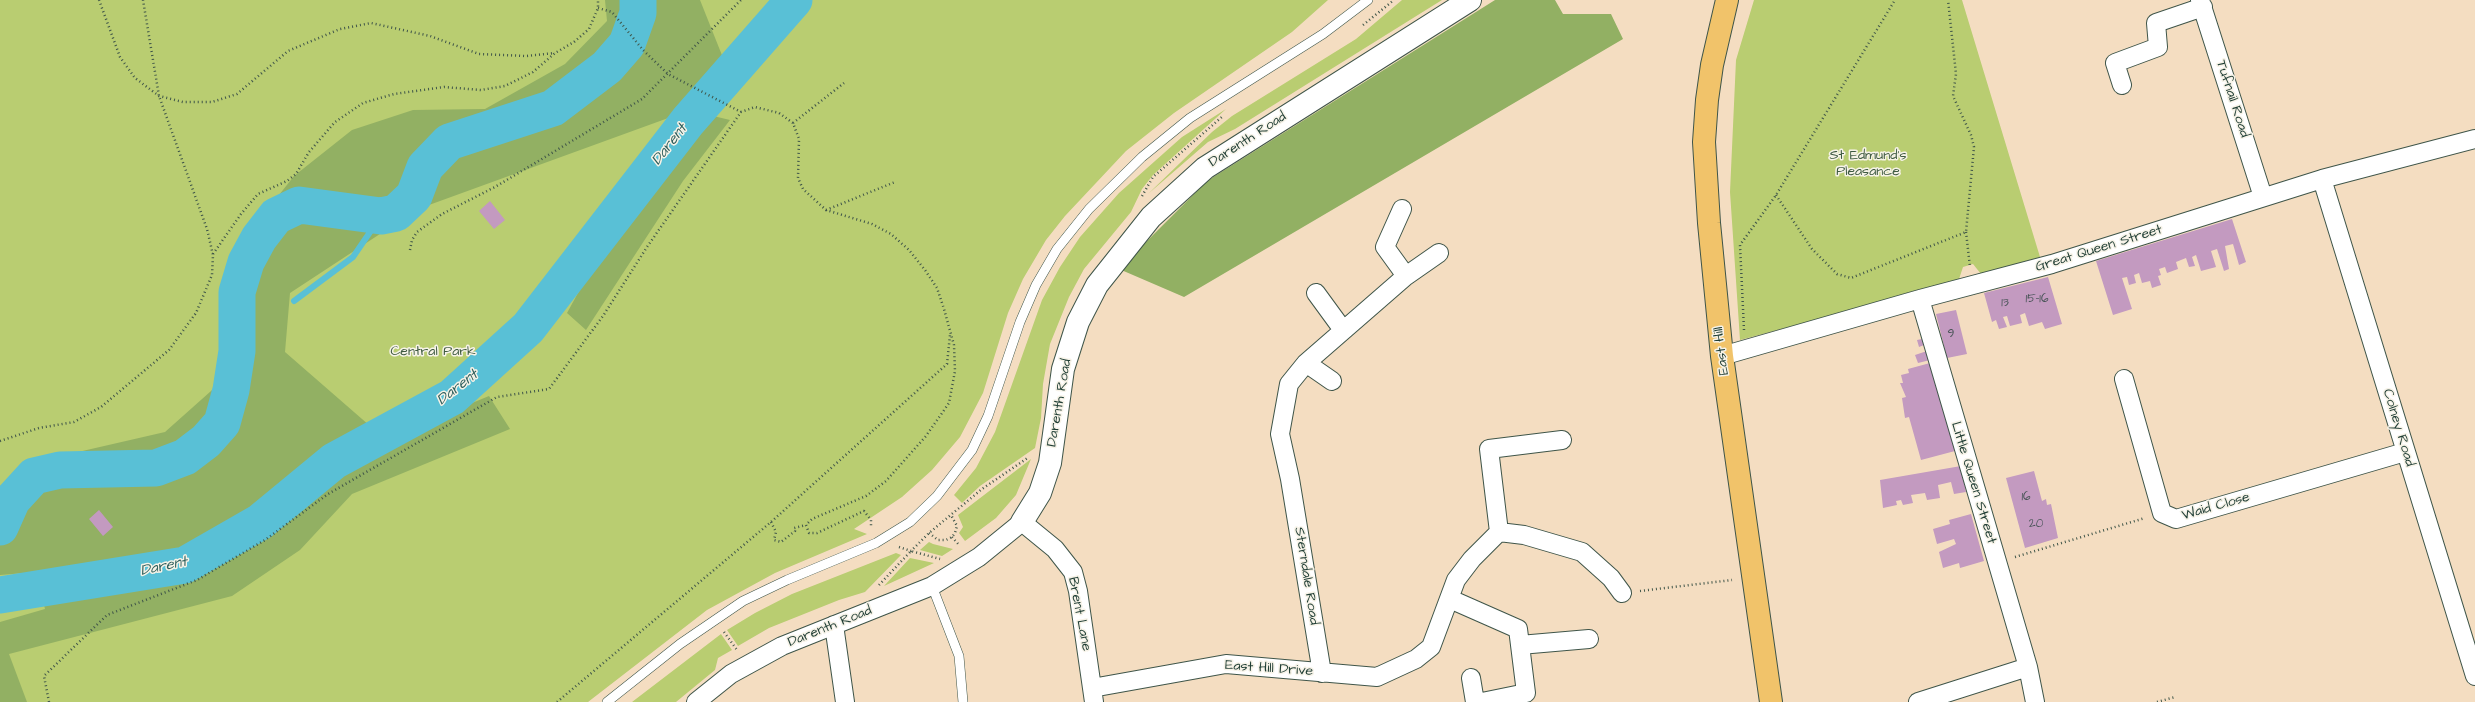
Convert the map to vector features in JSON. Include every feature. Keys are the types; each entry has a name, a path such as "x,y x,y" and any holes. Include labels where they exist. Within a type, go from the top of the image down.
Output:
{"main road":[{"name":"East Hill","path":"1727,0 1712,66 1704,142 1709,224 1722,356 1771,702"}],"street":[{"name":"Darenth Road","path":"696,702 731,674 782,646 932,586 980,557 1022,522 1040,493 1050,463 1063,369 1078,322 1097,285 1151,217 1205,168 1470,0"},
{"path":"2122,85 2115,63 2158,47 2156,23 2201,3"},
{"name":"Tufnail Road","path":"2201,3 2263,197"},
{"name":"Great Queen Street","path":"1722,356 1920,299 2052,264 2263,197 2475,139"},
{"name":"Colney Road","path":"2322,180 2475,676"},
{"path":"1402,209 1385,247 1406,276"},
{"name":"Sterndale Road","path":"1322,673 1290,479 1280,434 1289,384 1306,363 1343,330 1406,276 1439,253"},
{"path":"1316,293 1343,330"},
{"name":"Little Queen Street","path":"1920,299 1948,399 2028,667 2035,702"},
{"path":"1306,363 1332,381"},
{"name":"Waid Close","path":"2124,379 2162,513 2176,519 2405,452"},
{"path":"1499,532 1489,449 1562,440"},
{"name":"Brent Lane","path":"1022,522 1055,549 1073,572 1078,591 1093,695"},
{"path":"1499,532 1524,535 1582,552 1611,578 1622,593"},
{"path":"1482,702 1526,693 1518,629 1450,599 1456,580 1472,559 1499,532"},
{"name":"East Hill Drive","path":"1093,695 1226,664 1377,677 1416,659 1431,647 1450,599"},
{"path":"834,625 845,702"},
{"path":"1520,645 1589,639"},
{"path":"1918,702 1945,698 2028,667"},
{"path":"1471,678 1475,702"}],"lane":[{"path":"607,702 680,644 743,601 787,580 876,543 910,522 937,496 972,450 988,416 1020,322 1036,285 1059,245 1089,209 1142,157 1190,118 1317,38 1368,0"},
{"path":"932,586 958,656 963,702"}],"path":[{"path":"99,0 120,57 135,78 159,96 183,102 212,102 237,94 288,51 340,29 371,23 430,36 479,54 526,56 555,53"},
{"path":"0,441 39,428 74,422 101,407 169,350 196,313 212,275 213,255 207,229 182,154 159,96 143,0"},
{"path":"213,255 241,214 258,194 287,181 296,174 309,152 335,122 363,103 394,94 444,87 481,90 505,86 533,72 555,53 574,42 589,28 598,8 598,0"},
{"path":"410,250 412,240 418,232 442,214 495,187 642,99 741,0"},
{"path":"1744,332 1740,245 1776,195 1895,0"},
{"path":"1948,0 1956,74 1953,96 1971,135 1974,147 1966,232 1970,275"},
{"path":"598,8 612,12 643,50 668,74 741,112"},
{"path":"792,123 844,83"},
{"path":"49,702 44,676 107,615 197,580 265,540 328,494 497,397 549,389 603,316 647,247 741,112 755,107 779,113 792,123 799,139 798,178 803,189 826,210 872,224 891,234 909,250 937,288 954,345 954,385 949,403 903,465 866,496 812,519 806,525 794,528 795,531 781,542 774,540 776,532 771,522"},
{"path":"1141,200 1142,193 1153,177 1224,116"},
{"path":"826,210 896,182"},
{"path":"1776,195 1812,249 1837,274 1851,278 1966,232"},
{"path":"557,702 771,522 947,364 950,333"},
{"path":"860,614 868,596 929,533 982,489 1031,455"},
{"path":"806,525 809,533 818,533 864,511 871,520 870,528"},
{"path":"1997,562 2162,513"},
{"path":"929,533 938,540 946,540 952,537 957,526 951,515"},
{"path":"952,537 962,548"},
{"path":"896,546 944,560"},
{"path":"1622,593 1753,577"},
{"path":"722,630 738,650"},
{"path":"2157,702 2174,697"}],"green space":[{"name":"Central Park","path":"0,0 1328,0 1292,32 1174,113 1126,151 1065,216 1046,240 1023,279 1008,313 983,393 960,437 932,470 902,497 854,529 867,534 775,573 707,610 588,702 0,702"},
{"path":"605,0 700,0 737,93 418,209 290,293 285,352 385,439 489,396 510,429 352,494 300,550 232,596 9,654 27,702 0,702 0,622 45,609 36,572 0,575 0,486 39,461 165,432 220,383 231,256 294,176 352,130 413,110 485,109 565,64 607,21"},
{"path":"1402,0 1442,0 1235,129 1208,142 1148,194 1212,132 1232,116 1356,39"},
{"path":"1495,0 1555,0 1563,14 1611,14 1623,39 1184,297 1119,269 1207,181"},
{"name":"St Edmund's Pleasance","path":"1754,0 1962,0 2040,257 1981,274 1973,264 1963,267 1958,282 1740,340 1730,192 1736,60"},
{"path":"1226,109 1153,175 1142,189 1131,212 1084,269 1069,297 1050,344 1043,384 1041,418 1035,448 980,486 962,503 954,495 976,468 995,432 1042,300 1060,267 1080,237 1119,193 1182,137"},
{"path":"705,114 730,120 683,181 586,330 567,313 601,251"},
{"path":"1031,459 1016,495 996,518 965,541 959,533 963,527 958,515"},
{"path":"929,542 953,549 942,556 920,550"},
{"path":"896,553 901,555 865,592 839,600 769,628 738,646 727,630 755,613 792,594"},
{"path":"910,558 934,563 884,586"},
{"path":"721,634 732,650 718,658 715,670 676,702 632,702"}],"building":[{"path":"490,201 505,220 494,229 479,211"},
{"path":"2232,219 2246,262 2239,265 2233,244 2225,246 2229,269 2224,271 2217,249 2211,251 2216,267 2201,271 2196,255 2192,257 2195,266 2189,267 2186,258 2176,262 2178,269 2167,273 2165,267 2159,269 2161,275 2158,276 2161,285 2152,288 2150,281 2142,283 2139,273 2134,275 2136,283 2129,285 2127,277 2122,278 2132,309 2113,315 2096,261"},
{"path":"2048,277 2062,324 2045,329 2042,322 2029,326 2025,313 2020,315 2022,323 2010,326 2007,316 2003,317 2007,327 1999,329 1996,320 1992,322 1984,293"},
{"path":"1956,310 1967,354 1947,358 1936,314"},
{"path":"1922,339 1924,345 1919,347 1917,340"},
{"path":"1927,351 1930,360 1918,363 1915,355"},
{"path":"1930,363 1955,451 1921,460 1909,417 1905,418 1902,398 1906,397 1900,383 1903,383 1901,375 1909,373 1908,369"},
{"path":"1961,466 1966,492 1954,494 1951,482 1938,485 1940,498 1927,500 1925,493 1911,495 1913,503 1903,505 1901,500 1896,501 1897,505 1883,508 1880,480"},
{"path":"2034,471 2042,501 2046,499 2047,505 2051,504 2058,538 2025,548 2006,478"},
{"path":"99,510 113,527 103,536 89,519"},
{"path":"1971,514 1984,561 1960,568 1959,563 1943,568 1939,552 1956,544 1954,539 1937,544 1933,529 1950,524 1949,520"}],"waterway":[{"name":"Darent","path":"0,527 12,500 34,476 60,470 156,468 185,457 206,441 222,423 231,390 237,351 237,292 246,262 259,238 276,216 299,205 381,216 396,213 414,196 425,167 449,142 553,108 607,67 627,44 638,13 638,0"},
{"name":"Darent","path":"0,595 185,565 260,522 334,461 452,397 528,328 688,121 794,0"},
{"path":"294,301 353,257 381,216"}]}
